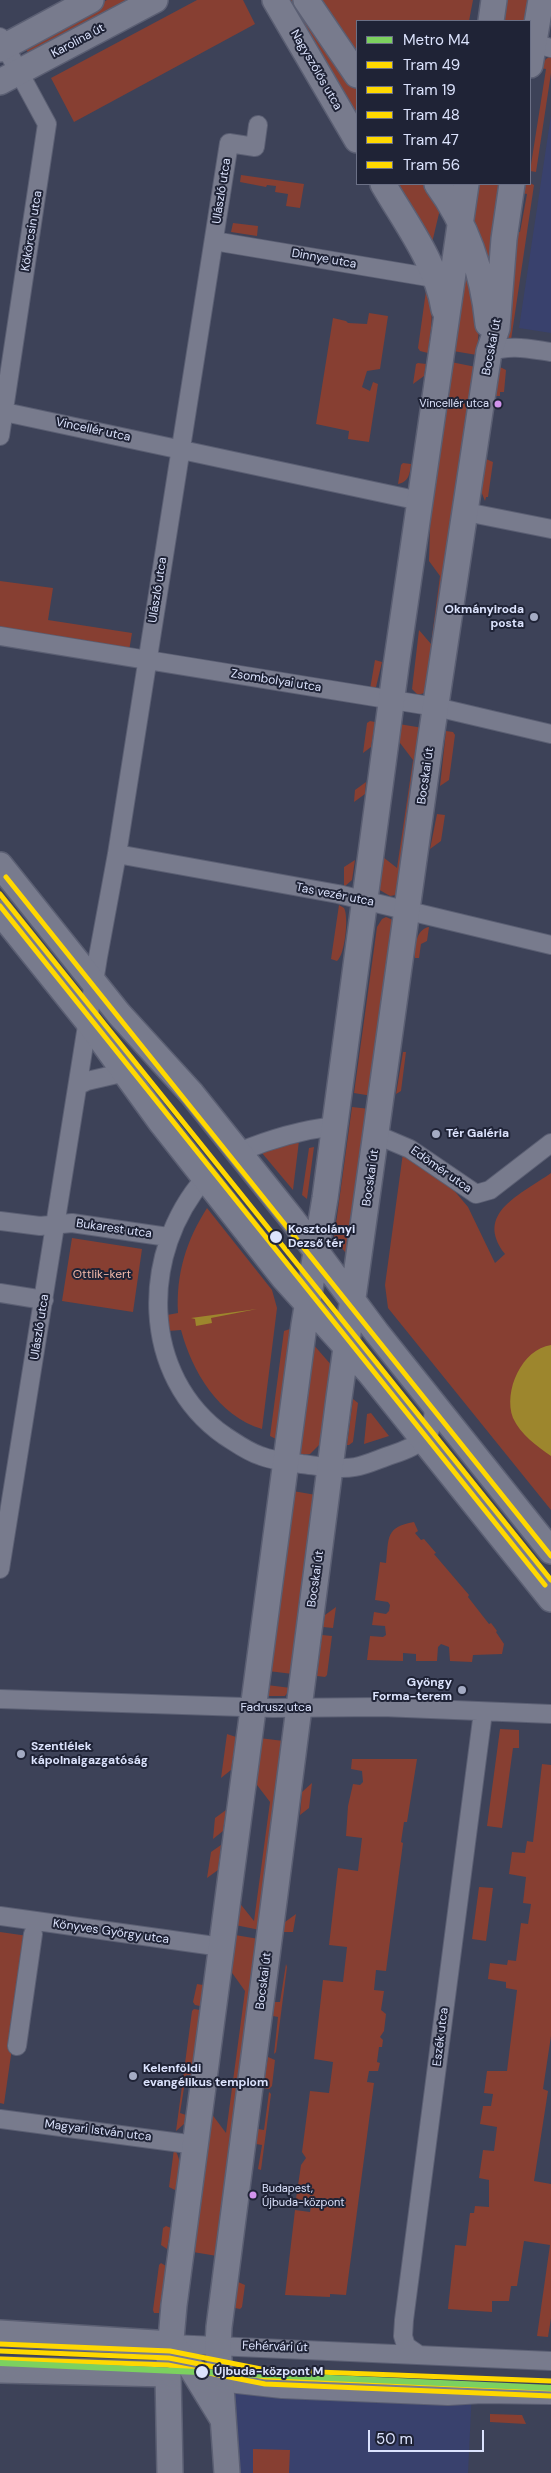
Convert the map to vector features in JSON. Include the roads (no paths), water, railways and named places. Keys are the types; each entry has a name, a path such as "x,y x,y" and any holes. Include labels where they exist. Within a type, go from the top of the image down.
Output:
{"main road":[{"path":"2,44 91,0"},
{"name":"Karolina út","path":"10,77 155,0"},
{"name":"Nagyszőlős utca","path":"275,0 356,138"},
{"path":"306,0 356,74"},
{"path":"491,20 494,0"},
{"path":"536,49 540,0"},
{"path":"384,185 422,250 442,299 446,321"},
{"path":"438,185 460,220 479,271 488,323 489,352"},
{"path":"170,2473 168,2374 174,2305 307,1303 335,1126 364,901 466,185"},
{"name":"Bocskai út","path":"227,2473 224,2422 210,2381 218,2345 346,1346 436,707 489,352 493,344 498,320 504,239 512,185"},
{"path":"0,865 95,984 192,1094 239,1152 353,1302 551,1551"},
{"path":"0,912 89,1022 205,1178 283,1277 346,1346 424,1439 551,1598"},
{"path":"316,1252 330,1305 346,1346"},
{"name":"Fehérvári út","path":"0,2333 171,2344"},
{"path":"171,2344 210,2381"},
{"path":"0,2370 168,2374"}],"street":[{"name":"Kökörcsin utca","path":"0,436 2,411 47,124 10,77 2,44"},
{"name":"Ulászló utca","path":"0,1569 117,854 146,659 229,143 255,146 258,125"},
{"name":"Dinnye utca","path":"214,241 434,278"},
{"path":"489,352 501,347 551,352"},
{"name":"Vincellér utca","path":"2,411 181,448 420,501"},
{"path":"466,512 551,529"},
{"name":"Zsombolyai utca","path":"0,636 436,707 551,734"},
{"name":"Tas vezér utca","path":"117,854 408,910 551,945"},
{"path":"78,1085 87,1081 126,1072"},
{"path":"239,1152 275,1138 307,1130 335,1126"},
{"name":"Edömér utca","path":"377,1135 410,1149 476,1194 490,1190 551,1143"},
{"path":"205,1178 195,1189 168,1237 162,1257 157,1314 165,1350 179,1383 202,1416 216,1429 254,1454 286,1462 331,1467 354,1467 412,1448 424,1439 433,1421 433,1403"},
{"name":"Bukarest utca","path":"0,1221 40,1226 72,1223 168,1237"},
{"path":"0,1293 44,1300"},
{"name":"Fadrusz utca","path":"0,1699 253,1708 382,1707 551,1714"},
{"name":"Eszék utca","path":"419,2355 406,2346 403,2336 404,2320 483,1712"},
{"name":"Könyves György utca","path":"0,1916 222,1947"},
{"path":"16,2046 34,1934"},
{"name":"Magyari István utca","path":"0,2119 196,2145"},
{"name":"Fehérvári út","path":"171,2344 551,2361"},
{"path":"168,2374 282,2389 448,2396 482,2394 551,2395"}],"metro line":[{"name":"M4","path":"0,2363 551,2388"}],"tram line":[{"name":"48","path":"6,877 551,1556"},
{"name":"49","path":"0,894 551,1580"},
{"name":"19","path":"0,906 545,1585"},
{"name":"48","path":"0,2344 170,2351 266,2370 551,2381"},
{"name":"47","path":"0,2351 169,2358 265,2377 551,2389"},
{"name":"56","path":"0,2359 168,2365 265,2384 551,2396"}],"place":[{"name":"Vincellér utca","path":"498,404"},
{"name":"Okmányiroda posta","path":"534,617"},
{"name":"Tér Galéria","path":"436,1134"},
{"name":"Kosztolányi Dezső tér","path":"276,1237"},
{"name":"Gyöngy Forma-terem","path":"462,1690"},
{"name":"Szentlélek kápolnaigazgatóság","path":"21,1754"},
{"name":"Kelenföldi evangélikus templom","path":"133,2076"},
{"name":"Budapest, Újbuda-központ","path":"253,2195"},
{"name":"Újbuda-központ M","path":"202,2372"}],"park label":[{"name":"Ottlik-kert","path":"102,1275"}]}
